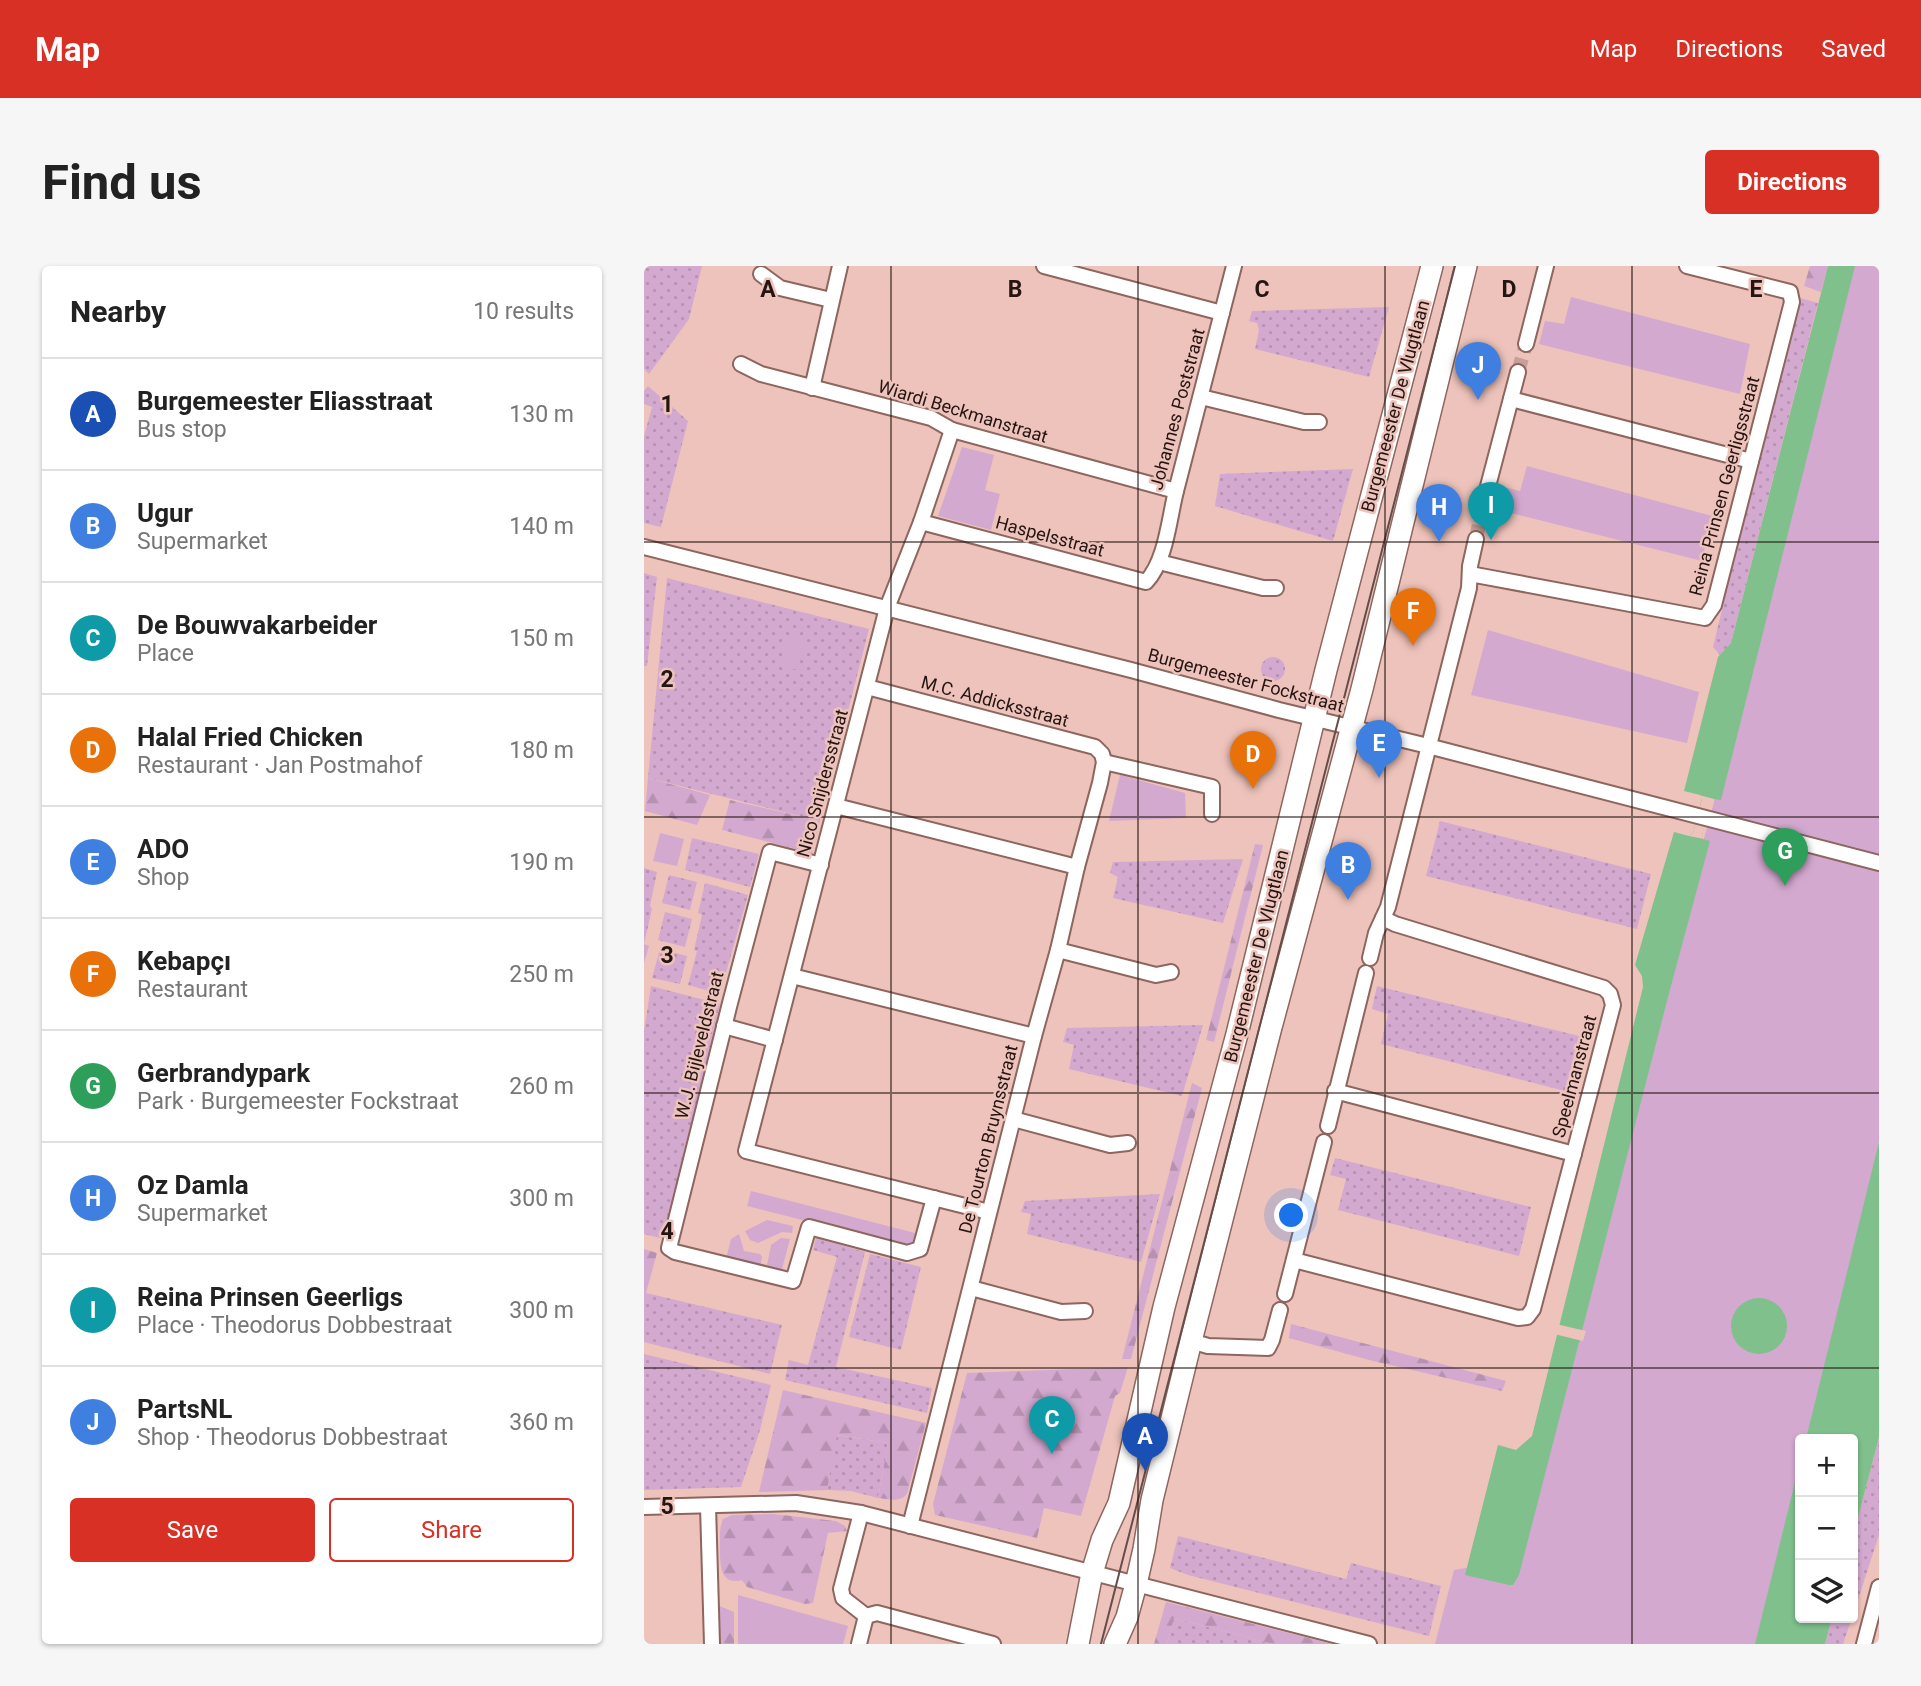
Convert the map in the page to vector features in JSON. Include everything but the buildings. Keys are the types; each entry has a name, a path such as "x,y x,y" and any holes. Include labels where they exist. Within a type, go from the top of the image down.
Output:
{"main road":[{"name":"Burgemeester De Vlugtlaan","path":"1078,1644 1092,1573 1102,1540 1119,1503 1164,1307 1237,1034 1314,718 1432,266"},
{"name":"Burgemeester De Vlugtlaan","path":"1115,1644 1127,1618 1136,1584 1152,1500 1191,1341 1352,728 1466,266"}],"street":[{"path":"811,388 840,266"},
{"path":"1044,266 1222,313"},
{"name":"Johannes Poststraat","path":"1159,562 1234,266"},
{"path":"1526,344 1546,266"},
{"name":"Reina Prinsen Geerligsstraat","path":"1470,574 1705,618 1714,605 1792,302 1790,292 1687,266"},
{"path":"761,274 780,288 831,300"},
{"name":"Wiardi Beckmanstraat","path":"741,363 761,373 811,388 931,418 952,430 1176,491"},
{"path":"1482,509 1518,372"},
{"path":"1201,397 1304,422 1319,422"},
{"path":"1511,399 1751,461"},
{"name":"Nico Snijdersstraat","path":"934,1198 746,1150 887,608 921,522 952,430"},
{"name":"Haspelsstraat","path":"921,522 1146,582 1159,562"},
{"path":"1370,958 1376,933 1388,907 1469,587 1476,539"},
{"name":"Burgemeester Fockstraat","path":"644,547 1879,863"},
{"path":"1159,562 1263,588 1276,588"},
{"name":"M.C. Addicksstraat","path":"867,687 1095,747 1102,754 1104,762"},
{"path":"1104,762 1212,787 1212,814"},
{"name":"De Tourton Bruynsstraat","path":"910,1526 1104,762"},
{"path":"836,806 1077,867"},
{"name":"W.J. Bijleveldstraat","path":"821,865 770,852 668,1248 793,1281 809,1227 908,1253 920,1249 934,1198"},
{"name":"Speelmanstraat","path":"1294,1260 1518,1318 1527,1317 1533,1309 1613,1005 1611,993 1604,988 1383,918"},
{"path":"1058,950 1156,975 1171,972"},
{"path":"1328,1126 1366,973"},
{"path":"792,976 1034,1036"},
{"path":"724,1026 775,1040"},
{"path":"1335,1091 1573,1154"},
{"path":"1013,1119 1110,1145 1128,1143"},
{"path":"1285,1294 1324,1142"},
{"path":"934,1198 989,1212"},
{"path":"971,1288 1061,1312 1085,1311"},
{"path":"1191,1341 1208,1346 1268,1348 1280,1310"},
{"path":"644,1507 796,1503 861,1513 1369,1644"},
{"path":"708,1506 712,1644"},
{"path":"861,1513 841,1589 843,1598 866,1616"},
{"path":"1864,1644 1879,1587"},
{"path":"866,1616 877,1613 993,1644"},
{"path":"859,1644 866,1616"}],"green space":[{"path":"644,266 702,266 689,319 649,374 644,369"},
{"path":"1810,266 1828,266 1821,292 1804,286"},
{"path":"1848,266 1879,266 1879,1202 1820,1434 1795,1434 1795,1533 1767,1644 1435,1644 1454,1570 1514,1559 1713,806 1783,516"},
{"path":"1571,297 1750,344 1740,394 1539,344 1545,321 1564,324"},
{"path":"1797,297 1818,303 1731,643 1720,655 1713,647"},
{"path":"1389,307 1369,377 1255,349 1259,330 1257,323 1249,321 1252,311"},
{"path":"648,386 688,421 661,527 644,523 644,436 652,407 644,404 644,391"},
{"path":"962,447 994,455 985,490 1000,494 991,530 938,516"},
{"path":"1527,466 1712,516 1702,561 1495,509 1500,486 1520,491"},
{"path":"1353,469 1333,541 1215,506 1220,474"},
{"path":"644,573 657,577 647,666 644,666"},
{"path":"667,578 869,629 820,821 648,778"},
{"path":"1488,630 1699,692 1687,743 1471,695"},
{"path":"789,634 806,638 798,670 781,666"},
{"path":"1268,657 1278,657 1285,664 1285,674 1278,681 1268,681 1261,674 1261,664"},
{"path":"1120,775 1185,793 1186,818 1109,821"},
{"path":"648,778 710,795 697,825 645,811"},
{"path":"730,800 820,821 812,853 722,830"},
{"path":"1440,821 1651,874 1637,929 1426,876"},
{"path":"660,833 684,839 677,866 653,861"},
{"path":"692,838 759,854 750,887 685,870"},
{"path":"1255,844 1263,845 1214,1042 1206,1040"},
{"path":"1243,859 1223,923 1113,898 1118,877 1110,873 1113,862"},
{"path":"644,868 657,872 644,944"},
{"path":"669,875 697,882 690,910 662,903"},
{"path":"705,883 748,895 720,994 688,985 697,951 694,950 702,915 698,913"},
{"path":"665,912 692,919 685,947 658,940"},
{"path":"644,944 649,946 644,963"},
{"path":"660,949 687,956 680,984 652,978"},
{"path":"651,986 720,1004 664,1239 644,1234 644,1031"},
{"path":"1377,986 1579,1036 1565,1091 1381,1044 1388,1014 1372,1009"},
{"path":"1203,1025 1182,1096 1069,1069 1074,1045 1063,1042 1067,1028"},
{"path":"1192,1083 1202,1088 1131,1359 1122,1359"},
{"path":"1335,1158 1531,1207 1519,1256 1338,1210 1346,1179 1330,1175"},
{"path":"751,1191 915,1233 912,1248 747,1206"},
{"path":"1160,1194 1141,1262 1027,1234 1031,1214 1021,1212 1025,1201"},
{"path":"767,1220 793,1226 792,1233 782,1232 758,1243 750,1240 745,1231"},
{"path":"739,1234 744,1251 760,1254 762,1257 760,1267 726,1259 731,1239"},
{"path":"781,1238 790,1239 781,1273 766,1270 771,1245"},
{"path":"816,1238 865,1252 836,1367 932,1388 927,1413 785,1380 789,1360 808,1365 837,1257 813,1250"},
{"path":"644,1249 657,1253 644,1294"},
{"path":"870,1254 921,1267 901,1350 849,1337"},
{"path":"646,1293 782,1325 770,1374 644,1342"},
{"path":"1291,1324 1506,1381 1502,1391 1369,1360 1289,1338"},
{"path":"644,1354 771,1385 760,1430 741,1487 644,1490"},
{"path":"1128,1367 1120,1393 1115,1396 1081,1516 1044,1508 1037,1538 935,1515 933,1504 967,1373"},
{"path":"783,1390 926,1423 907,1494 890,1500 878,1498 888,1443 837,1435 827,1490 759,1492"},
{"path":"836,1435 888,1443 878,1498 851,1491 827,1490"},
{"path":"1879,1437 1879,1535 1858,1600 1858,1518"},
{"path":"773,1514 836,1521 845,1526 847,1531 828,1533 813,1603 805,1604 747,1587 742,1580 729,1580 725,1577 720,1561 723,1519 732,1515"},
{"path":"1178,1536 1346,1579 1351,1563 1441,1586 1429,1636 1188,1575 1170,1568"},
{"path":"738,1595 848,1626 843,1644 738,1644"},
{"path":"1166,1602 1332,1644 1273,1644 1174,1618 1167,1644 1154,1644"},
{"path":"717,1605 734,1612 734,1644 718,1644"},
{"path":"1174,1618 1273,1644 1167,1644"},
{"path":"1831,1623 1850,1623 1843,1644 1825,1644"}],"shaded area":[{"path":"1828,266 1855,266 1721,800 1710,800 1702,836 1710,841 1519,1575 1513,1585 1509,1585 1465,1575 1498,1445 1516,1450 1532,1436 1643,987 1642,976 1635,965 1674,832 1689,836 1693,833 1702,798 1684,791 1718,657 1731,643"},
{"path":"1879,1142 1879,1437 1858,1518 1858,1434 1807,1434"},
{"path":"1759,1298 1774,1303 1782,1311 1787,1326 1782,1341 1774,1349 1759,1354 1744,1349 1736,1341 1731,1326 1736,1311 1744,1303"},
{"path":"1795,1482 1795,1623 1831,1623 1825,1644 1755,1644"}],"pier":[{"path":"1699,795 1714,799 1711,801 1702,836 1704,839 1689,836 1693,833 1702,799"},
{"path":"1556,1324 1586,1331 1583,1341 1554,1334"}],"tunnel":[{"path":"1518,372 1526,344"},
{"path":"1476,539 1482,509"}],"tram line":[{"path":"1101,1644 1455,266"}],"place":[{"name":"PartsNL","path":"1478,400"},
{"name":"Reina Prinsen Geerligs","path":"1491,540"},
{"name":"Oz Damla","path":"1439,542"},
{"name":"Kebapçı","path":"1413,646"},
{"name":"ADO","path":"1379,778"},
{"name":"Halal Fried Chicken","path":"1253,789"},
{"name":"Gerbrandypark","path":"1785,886"},
{"name":"Ugur","path":"1348,900"},
{"name":"De Bouwvakarbeider","path":"1052,1454"},
{"name":"Burgemeester Eliasstraat","path":"1145,1471"}]}
